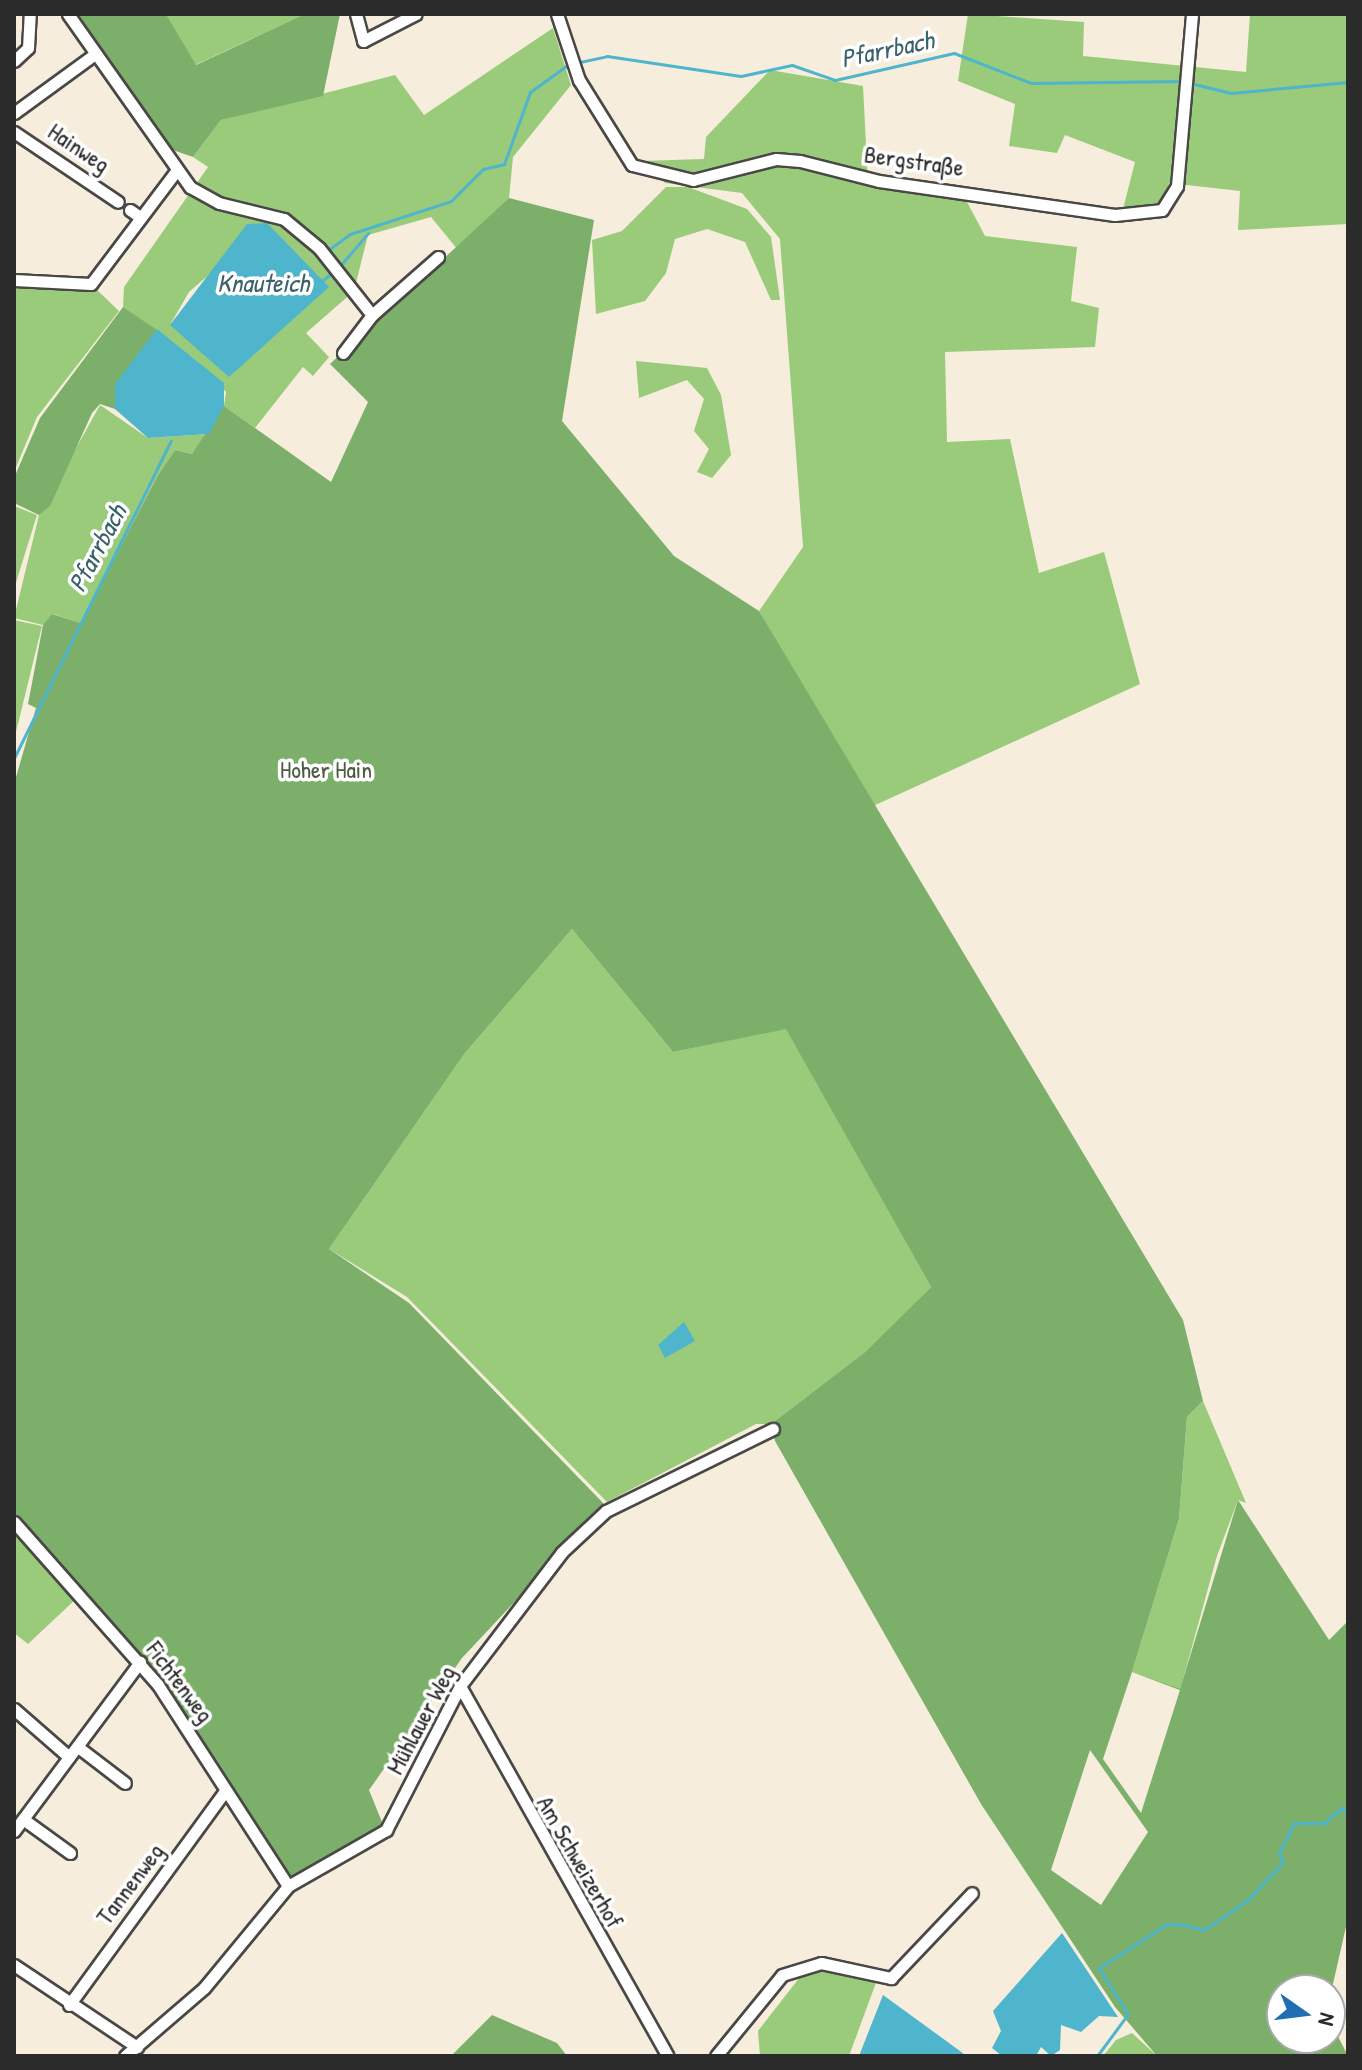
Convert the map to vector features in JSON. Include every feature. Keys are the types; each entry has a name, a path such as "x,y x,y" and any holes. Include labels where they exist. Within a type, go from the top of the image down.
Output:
{"street":[{"path":"14,61 28,48 30,14"},
{"path":"68,14 177,170 204,197 284,219 319,248 372,315"},
{"path":"356,14 363,41 416,14"},
{"name":"Bergstraße","path":"557,14 579,80 632,165 693,180 776,159 800,161 879,181 1115,215 1170,203 1191,74 1192,14"},
{"path":"14,113 95,54"},
{"name":"Hainweg","path":"14,132 118,202"},
{"path":"14,280 91,284 135,214 177,170"},
{"path":"343,353 372,315 438,257"},
{"name":"Mühlauer Weg","path":"125,2056 204,1988 288,1886 386,1830 460,1686 562,1552 601,1514 773,1429"},
{"name":"Fichtenweg","path":"14,1522 140,1662 288,1886"},
{"path":"14,1831 140,1662"},
{"name":"Am Schweizerhof","path":"460,1686 668,2056"},
{"path":"14,1709 69,1757"},
{"path":"78,1747 125,1783"},
{"name":"Tannenweg","path":"69,2005 226,1790"},
{"path":"23,1819 70,1853"},
{"path":"716,2056 782,1975 821,1963 891,1978 972,1893"},
{"path":"14,1965 69,2005 137,2047"}],"green space":[{"path":"73,14 166,14 196,65 305,14 340,14 323,96 221,120 193,157 167,148"},
{"path":"166,14 305,14 195,65"},
{"path":"968,14 1084,22 1083,56 1246,72 1250,14 1348,14 1348,224 1238,230 1240,191 1169,183 1162,202 1123,209 1135,162 1065,135 1057,153 1009,146 1015,104 958,81"},
{"path":"553,28 571,85 513,157 509,198 458,250 431,217 368,235 354,291 306,333 329,357 313,376 303,367 255,428 224,406 226,392 198,362 123,307 124,287 208,167 193,157 221,120 395,75 424,115","holes":["220,265 170,325 189,292"]},
{"path":"770,70 863,86 868,183 966,200 985,236 1077,247 1071,301 1099,308 1095,347 945,352 947,442 1010,439 1039,573 1104,552 1140,684 871,807 759,611 803,547 780,239 742,193 665,183 641,161 704,159 706,137"},
{"path":"666,187 688,187 747,209 771,237 780,300 771,300 745,242 707,229 675,239 666,273 645,301 596,314 592,240 622,231"},
{"name":"Hoher Hain","path":"509,198 594,220 562,421 674,556 759,611 1183,1320 1203,1401 1187,1417 1179,1519 1132,1672 1180,1689 1238,1500 1329,1640 1348,1621 1348,1918 1335,1974 1266,1974 1266,2054 1346,2052 1348,2056 1157,2056 1115,2007 981,1804 775,1441 771,1424 865,1352 931,1287 786,1029 673,1052 572,929 465,1053 329,1249 409,1303 605,1505 462,1658 369,1790 384,1827 288,1886 182,1719 14,1514 14,784 36,708 28,704 43,625 52,614 81,623 158,475 175,450 192,454 224,406 331,482 368,402 330,364","holes":["1132,1672 1180,1690 1141,1813 1103,1759","1090,1750 1148,1832 1101,1905 1051,1870"]},
{"path":"14,287 97,290 119,311 37,417 14,472"},
{"path":"123,307 157,330 116,384 115,409 100,404 92,413 50,506 39,515 14,503 14,478 40,418"},
{"path":"636,361 707,368 721,395 731,455 712,478 697,472 709,449 694,431 704,399 687,380 639,398"},
{"path":"100,405 148,438 209,434 192,454 175,450 158,475 81,623 53,614 43,625 14,618 39,515"},
{"path":"14,506 37,515 14,589"},
{"path":"14,620 42,626 14,740"},
{"path":"572,929 673,1052 786,1028 931,1287 865,1352 771,1424 756,1424 607,1502 407,1297 329,1249 465,1053"},
{"path":"1203,1401 1246,1503 1238,1500 1217,1556 1180,1690 1132,1672 1179,1519 1187,1417"},
{"path":"14,1526 78,1597 28,1644 14,1633"},
{"path":"807,1968 877,1980 849,2056 760,2056 758,2031"},
{"path":"492,2015 557,2043 567,2056 451,2056"},
{"path":"1132,2033 1157,2056 1103,2056 1116,2040"}],"water":[{"name":"Knauteich","path":"267,223 329,287 229,377 170,325 247,224"},
{"name":"Knauteich","path":"157,329 224,383 224,406 209,434 148,438 115,409 115,384"},
{"path":"684,1322 695,1341 665,1358 658,1345"},
{"path":"1062,1933 1118,2017 1099,2016 1081,2032 1061,2025 1060,2050 1051,2056 1041,2047 1036,2056 1002,2056 992,2048 1001,2031 993,2011"},
{"path":"883,1995 960,2051 966,2056 859,2056"}],"waterway":[{"name":"Pfarrbach","path":"575,63 607,56 741,76 792,65 835,80 954,53 1031,83 1183,81"},
{"name":"Pfarrbach","path":"328,250 350,234 451,201 483,169 504,164 530,92 566,66"},
{"name":"Pfarrbach","path":"1190,83 1231,93 1348,82"},
{"path":"339,267 368,233"},
{"path":"323,280 333,272"},
{"name":"Pfarrbach","path":"14,758 171,441"},
{"path":"1186,1925 1204,1930 1250,1898 1283,1862 1279,1853 1294,1823 1324,1823 1341,1808 1348,1814"},
{"path":"1097,2056 1128,2014 1099,1968 1167,1924 1184,1925"}]}
